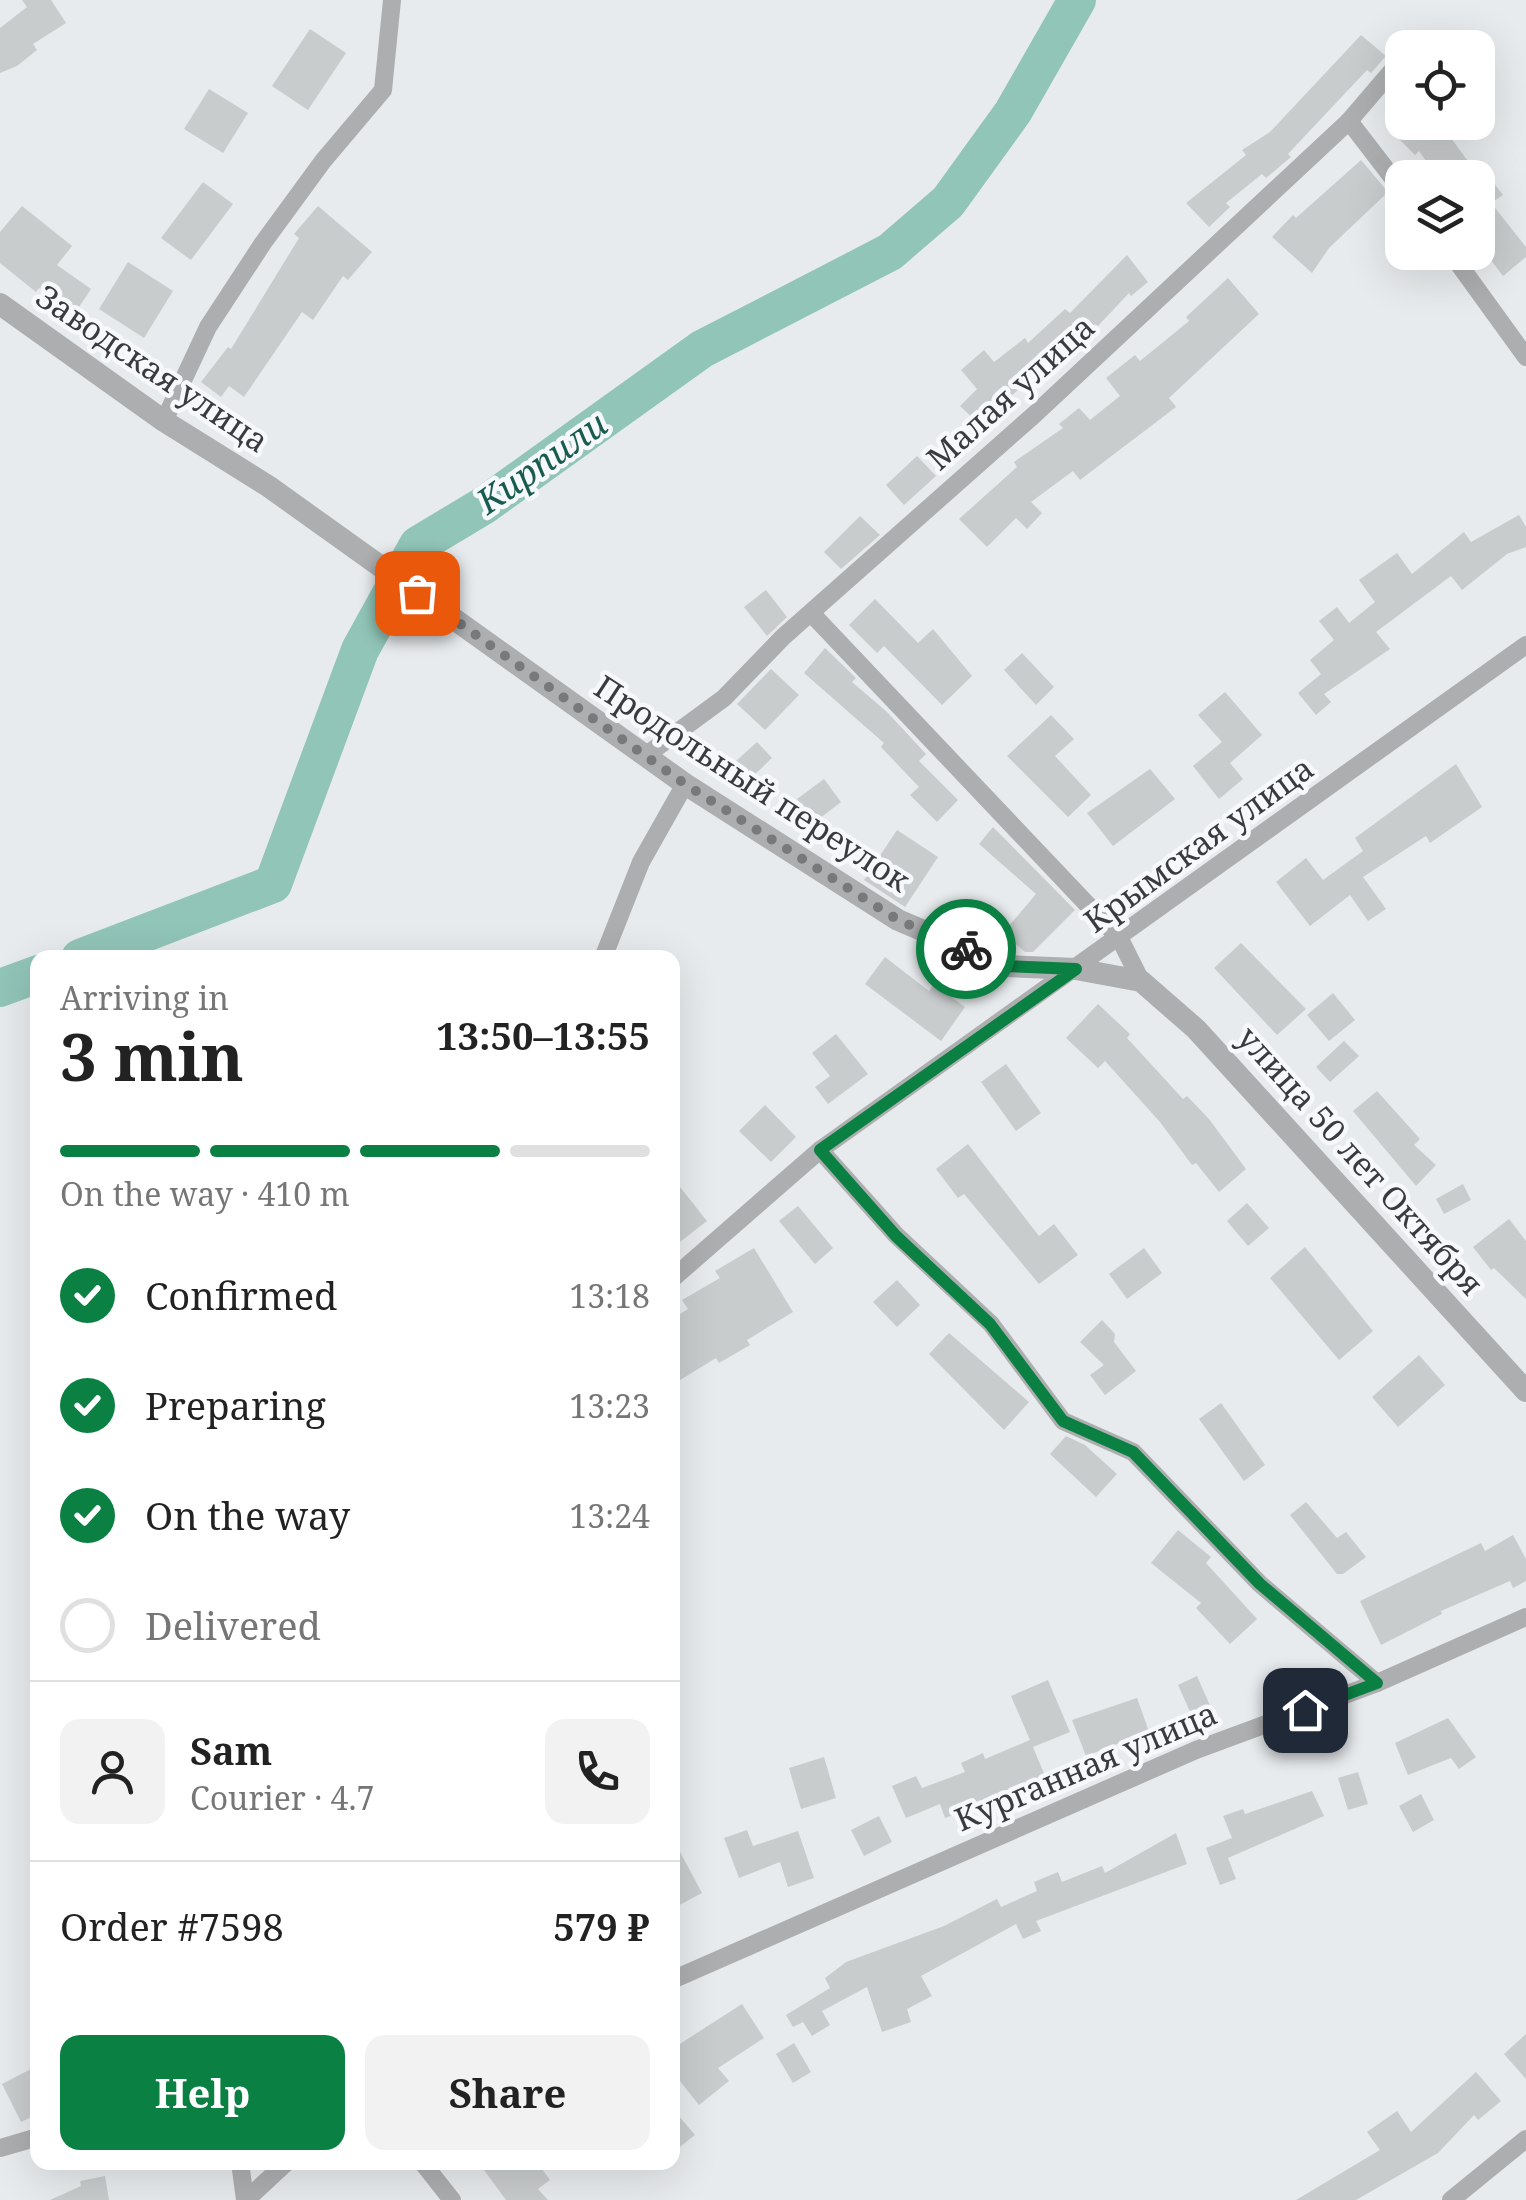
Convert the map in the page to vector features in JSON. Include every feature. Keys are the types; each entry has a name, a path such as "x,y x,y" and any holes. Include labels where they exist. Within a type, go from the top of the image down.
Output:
{"street":[{"path":"164,420 208,327 262,243 323,161 383,90 392,0"},
{"name":"Малая улица","path":"644,756 724,698 811,613 1035,414 1349,122 1385,79"},
{"path":"1349,122 1385,168"},
{"path":"1463,270 1526,357"},
{"name":"Заводская улица","path":"0,304 164,420 268,486 417,593"},
{"name":"Продольный переулок","path":"417,593 685,784 898,920 1006,966 1076,969"},
{"name":"улица 50 лет Октября","path":"811,613 1120,939 1141,981 1196,1029 1526,1391"},
{"name":"Крымская улица","path":"680,1272 820,1150 1526,645"},
{"path":"606,950 641,862 685,784"},
{"path":"1076,969 1141,981"},
{"path":"820,1150 896,1236 990,1324 1063,1421 1133,1452 1260,1584 1377,1683"},
{"name":"Курганная улица","path":"680,1976 1196,1750 1377,1683 1526,1617"},
{"path":"0,2148 30,2139"},
{"path":"1451,2200 1526,2139"},
{"path":"241,2170 245,2200"},
{"path":"245,2200 279,2170"},
{"path":"428,2170 452,2200"}],"building":[{"path":"22,0 51,0 66,23 33,44 37,50 17,66 0,73 0,28 27,7"},
{"path":"310,29 346,53 308,110 272,86"},
{"path":"1361,35 1385,55 1288,154 1291,157 1226,203 1230,207 1209,227 1186,203 1246,155 1242,150 1270,132"},
{"path":"209,89 248,113 223,153 184,129"},
{"path":"1400,140 1452,140 1467,160 1425,160 1419,151 1415,155"},
{"path":"1361,160 1385,188 1385,195 1329,248 1312,273 1272,237 1293,215 1296,218"},
{"path":"203,182 233,204 191,260 161,238"},
{"path":"1495,184 1503,195 1495,200"},
{"path":"22,206 72,246 57,265 91,289 75,313 39,288 36,292 0,263 0,232"},
{"path":"318,206 372,252 348,280 343,276 313,320 302,312 244,397 229,386 221,397 201,382 228,347 231,349 299,238 294,234"},
{"path":"1495,208 1526,247 1526,257 1503,276 1495,265"},
{"path":"1127,255 1148,282 1131,296 1129,293 1098,326 1095,324 1062,355 1060,352 1015,387 1018,390 979,424 960,406 977,389 961,370 984,350 994,362 1025,338 1028,343 1065,309 1070,313"},
{"path":"128,262 173,291 144,338 99,309"},
{"path":"1228,278 1259,314 1169,398 1176,407 1080,480 1073,471 1031,502 1042,513 1027,529 1016,518 987,547 959,519 1017,467 1014,462 1063,428 1059,424 1079,408 1090,420 1120,396 1106,378 1135,355 1140,361 1189,321 1186,317"},
{"path":"917,456 936,476 904,505 886,485"},
{"path":"1519,515 1526,527 1526,547 1507,554 1462,590 1451,576 1376,632 1390,649 1324,694 1331,702 1316,715 1298,693 1321,674 1310,660 1334,640 1319,621 1337,607 1349,623 1375,602 1359,580 1397,553 1412,574 1464,532 1471,542"},
{"path":"860,516 880,535 841,569 824,552"},
{"path":"766,590 787,617 767,636 744,607"},
{"path":"875,599 918,643 933,629 972,676 942,705 884,646 877,653 849,625"},
{"path":"825,648 856,678 852,682 926,754 919,761 958,800 937,822 910,795 919,787 881,747 884,743 804,673"},
{"path":"1022,653 1054,687 1036,705 1004,670"},
{"path":"771,669 799,695 765,730 737,704"},
{"path":"1225,692 1262,735 1230,763 1243,779 1219,799 1193,766 1222,742 1198,715"},
{"path":"1051,715 1074,739 1055,756 1091,795 1068,817 1007,756"},
{"path":"757,742 772,758 750,779 735,762"},
{"path":"1456,764 1482,807 1430,843 1426,836 1363,877 1386,909 1368,921 1350,895 1310,926 1276,882 1306,858 1323,880 1363,851 1355,838"},
{"path":"1150,769 1175,799 1113,846 1087,813"},
{"path":"824,779 841,802 815,822 797,799"},
{"path":"993,827 1075,910 1033,952 1025,952 1003,933 1036,894 979,844"},
{"path":"897,830 938,857 905,907 864,880"},
{"path":"1241,943 1306,1009 1277,1035 1214,968"},
{"path":"885,957 929,991 934,984 965,1007 941,1041 865,984"},
{"path":"1333,993 1355,1020 1329,1041 1307,1015"},
{"path":"1098,1004 1130,1034 1127,1038 1183,1099 1187,1096 1209,1119 1246,1169 1219,1192 1105,1061 1098,1068 1066,1038"},
{"path":"836,1034 868,1074 828,1104 815,1087 830,1076 812,1053"},
{"path":"1344,1041 1359,1056 1330,1082 1316,1067"},
{"path":"1006,1064 1041,1113 1016,1131 981,1082"},
{"path":"1377,1091 1420,1139 1414,1145 1436,1165 1416,1186 1353,1111"},
{"path":"765,1105 796,1137 771,1162 739,1131"},
{"path":"968,1144 1039,1236 1054,1224 1078,1255 1039,1284 964,1194 958,1198 936,1169"},
{"path":"1463,1184 1471,1200 1444,1214 1436,1199"},
{"path":"680,1187 707,1221 680,1242"},
{"path":"1247,1203 1269,1228 1248,1246 1227,1221"},
{"path":"798,1206 833,1248 815,1264 779,1221"},
{"path":"1509,1219 1526,1241 1526,1299 1494,1268 1491,1270 1473,1247"},
{"path":"1305,1247 1373,1331 1339,1360 1270,1278"},
{"path":"754,1248 793,1312 747,1340 750,1345 719,1363 716,1358 680,1380 680,1314 688,1309 682,1300 720,1278 715,1271"},
{"path":"1144,1248 1162,1273 1127,1299 1109,1274"},
{"path":"897,1280 920,1305 897,1327 873,1302"},
{"path":"1102,1320 1115,1334 1114,1342 1136,1371 1105,1395 1090,1375 1104,1365 1080,1342"},
{"path":"949,1333 1029,1402 1004,1430 929,1354"},
{"path":"1419,1355 1445,1385 1398,1427 1372,1397"},
{"path":"1221,1403 1265,1465 1244,1481 1199,1419"},
{"path":"1066,1436 1085,1445 1117,1474 1096,1497 1050,1454"},
{"path":"1306,1502 1337,1538 1346,1532 1366,1557 1343,1574 1337,1574 1290,1515"},
{"path":"1178,1530 1211,1557 1206,1563 1257,1619 1230,1644 1196,1608 1201,1603 1151,1563"},
{"path":"1513,1535 1526,1559 1526,1581 1513,1588 1510,1581 1441,1611 1442,1614 1381,1645 1360,1601 1481,1543 1485,1551"},
{"path":"1197,1676 1215,1717 1196,1725 1178,1685"},
{"path":"1048,1680 1070,1732 1033,1747 1048,1783 945,1818 940,1804 906,1818 892,1786 916,1776 922,1788 965,1772 961,1763 983,1753 985,1759 1030,1740 1011,1696"},
{"path":"1137,1698 1152,1740 1128,1749 1125,1741 1086,1756 1072,1720"},
{"path":"1448,1718 1476,1757 1459,1769 1451,1758 1408,1775 1395,1743"},
{"path":"824,1757 836,1798 801,1809 789,1768"},
{"path":"1358,1772 1368,1804 1348,1810 1338,1778"},
{"path":"1312,1791 1324,1816 1228,1858 1236,1879 1220,1885 1206,1848 1232,1838 1223,1816 1243,1809 1245,1814"},
{"path":"1421,1794 1434,1820 1413,1832 1399,1806"},
{"path":"879,1816 892,1842 864,1856 851,1830"},
{"path":"747,1830 753,1846 798,1831 814,1878 788,1887 780,1862 739,1878 724,1838"},
{"path":"1176,1833 1187,1864 1036,1921 1041,1931 1023,1939 1016,1924 921,1976 932,1996 907,2009 911,2022 882,2032 867,1987 822,2011 830,2025 812,2036 803,2022 793,2027 786,2015 830,1988 825,1978 846,1962 944,1926 997,1899 1001,1907 1037,1891 1034,1882 1058,1872 1062,1882 1102,1866 1105,1873"},
{"path":"680,1852 702,1893 680,1905"},
{"path":"742,2004 764,2038 718,2068 729,2081 699,2105 680,2081 680,2044"},
{"path":"1526,2034 1526,2079 1504,2054"},
{"path":"794,2043 811,2072 793,2083 776,2054"},
{"path":"30,2070 30,2118 21,2122 2,2084"},
{"path":"1476,2072 1501,2101 1478,2120 1474,2115 1438,2153 1356,2200 1296,2200 1380,2150 1367,2132 1397,2111 1411,2132"},
{"path":"680,2117 695,2135 680,2147"},
{"path":"484,2170 543,2170 550,2180 538,2189 548,2200 506,2200"},
{"path":"105,2176 109,2200 50,2200 81,2186 80,2181"}],"waterway":[{"name":"Кирпили","path":"101,950 273,884 360,650 418,545 483,506 702,349 890,252 948,202 1013,112 1077,0"},
{"name":"Кирпили","path":"0,988 30,977"}],"way so far":[{"path":"417,593 685,784 898,920 966,949"}],"route":[{"path":"966,949 1006,966 1076,969 820,1150 896,1236 990,1324 1063,1421 1133,1452 1260,1584 1377,1683 1305,1710"}]}
